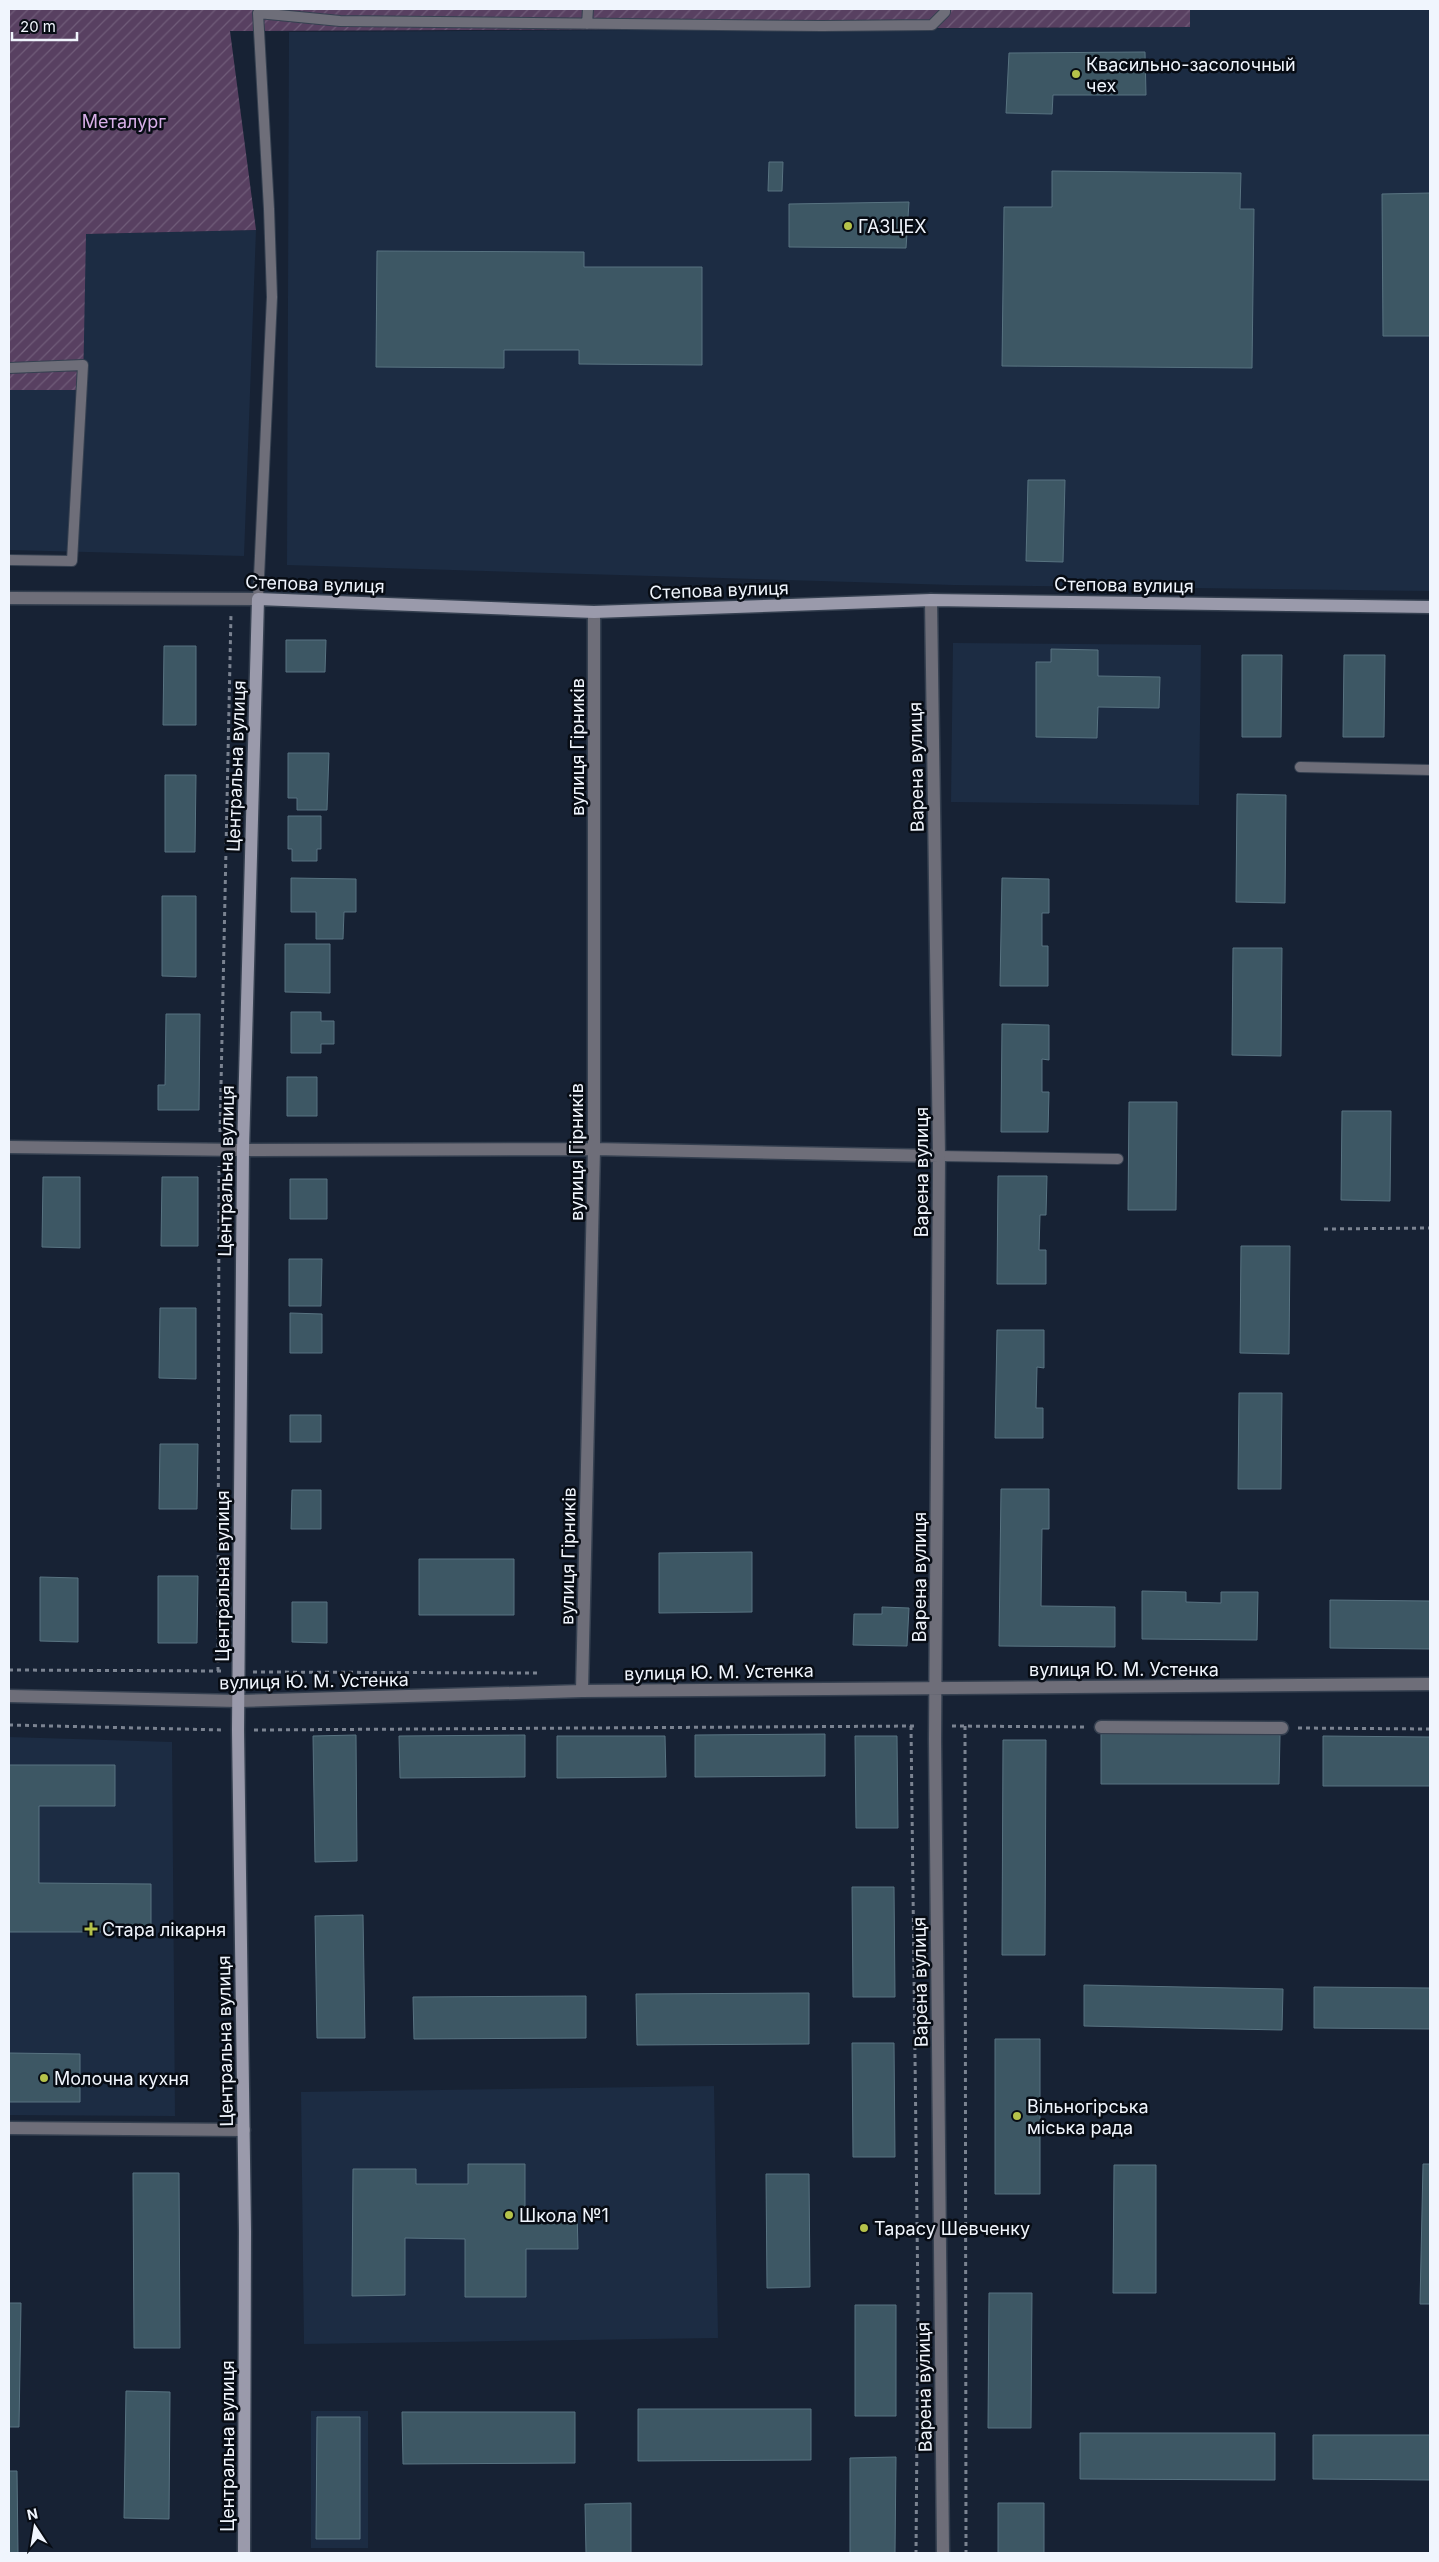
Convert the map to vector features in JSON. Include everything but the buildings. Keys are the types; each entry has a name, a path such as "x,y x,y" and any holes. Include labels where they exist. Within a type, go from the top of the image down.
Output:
{"main road":[{"name":"Степова вулиця","path":"258,599 594,612 931,600 1430,607"},
{"name":"Центральна вулиця","path":"244,2553 244,2130 238,1701 243,1150 258,599"}],"street":[{"name":"Степова вулиця","path":"9,598 258,599"},
{"name":"Варена вулиця","path":"931,600 940,1156 935,1726 943,2553"},
{"name":"вулиця Гірників","path":"582,1691 594,1149 594,612"},
{"path":"9,1147 243,1150 594,1149 940,1156"},
{"name":"вулиця Ю. М. Устенка","path":"9,1696 238,1701 582,1691 1430,1684"},
{"path":"1102,1727 1282,1728"},
{"path":"9,2128 244,2130"}],"lane":[{"path":"587,24 588,9"},
{"path":"258,599 272,297 270,209 258,13 340,21 822,26 932,25 945,12 944,9"},
{"path":"9,368 83,365 72,561 9,560"},
{"path":"1300,768 1430,770"},
{"path":"940,1156 1118,1159"}],"path":[{"path":"1324,1229 1430,1228"},
{"path":"9,1725 238,1730 911,1726 1102,1727"},
{"path":"911,1726 918,2306 916,2553"},
{"path":"965,1726 966,2553"},
{"path":"1282,1728 1430,1729"}],"shaded area":[{"path":"1190,9 1430,9 1430,591 953,585 287,565 289,32 1190,27"},
{"path":"256,230 244,556 9,550 9,390 83,389 85,234"},
{"path":"953,643 1201,645 1199,805 951,802"},
{"name":"Стара лікарня","path":"9,1737 172,1742 175,2116 9,2115"},
{"name":"Школа №1","path":"714,2086 718,2338 304,2344 301,2092"},
{"path":"311,2411 368,2411 368,2548 311,2548"}],"green space":[{"name":"Металург","path":"9,9 1190,9 1190,27 230,31 256,230 86,234 83,390 9,390"}],"place":[{"name":"Квасильно-засолочный чех","path":"1076,74"},
{"name":"ГАЗЦЕХ","path":"848,226"},
{"name":"Стара лікарня","path":"91,1929"},
{"name":"Молочна кухня","path":"44,2078"},
{"name":"Вільногірська міська рада","path":"1017,2116"},
{"name":"Школа №1","path":"509,2215"},
{"name":"Тарасу Шевченку","path":"864,2228"}]}
